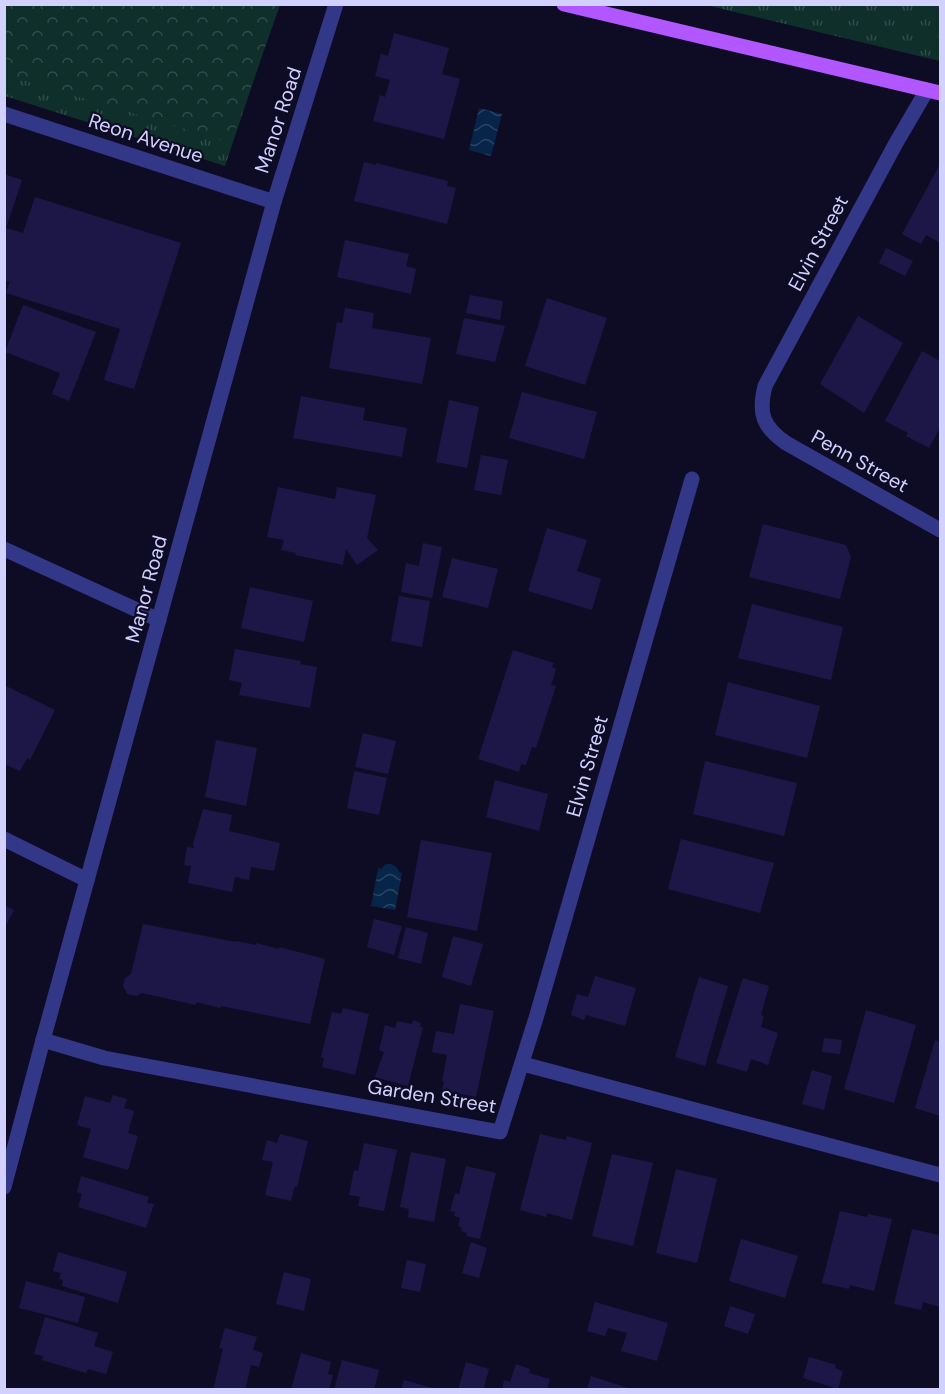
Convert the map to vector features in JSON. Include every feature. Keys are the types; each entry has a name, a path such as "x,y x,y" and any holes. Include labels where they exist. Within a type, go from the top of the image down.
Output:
{"main road":[{"path":"564,4 934,92"}],"street":[{"name":"Manor Road","path":"4,1186 274,202 336,4"},
{"name":"Elvin Street","path":"764,421 761,404 765,386 896,143 934,92"},
{"name":"Reon Avenue","path":"4,114 274,202"},
{"name":"Penn Street","path":"764,421 772,434 786,443 940,530"},
{"name":"Elvin Street","path":"523,1064 692,479"},
{"path":"4,549 159,621"},
{"path":"4,839 87,880"},
{"name":"Garden Street","path":"43,1040 104,1058 500,1132 523,1064"},
{"path":"523,1064 940,1174"}],"green space":[{"path":"4,5 280,5 231,143 5,75"},
{"path":"5,5 279,5 225,166 5,96"},
{"path":"706,5 940,5 940,61"}],"water":[{"path":"479,108 502,114 491,156 469,150"},
{"path":"386,864 394,865 402,873 395,910 371,906 378,868 381,869"}],"building":[{"path":"394,33 449,48 442,74 460,79 444,139 373,121 380,95 385,97 390,80 375,76 381,54 388,56"},
{"path":"364,162 448,181 447,186 456,188 447,224 354,201"},
{"path":"940,164 940,243 926,235 921,244 902,234"},
{"path":"4,174 22,180 6,228 23,233 35,197 181,243 134,389 104,380 120,329 6,293 10,282 4,280"},
{"path":"345,240 409,254 406,266 416,269 411,294 337,277"},
{"path":"886,248 913,261 905,276 879,263"},
{"path":"470,295 503,301 500,320 466,313"},
{"path":"547,298 607,318 585,385 525,366"},
{"path":"23,305 96,332 69,401 52,394 60,373 5,352"},
{"path":"345,308 374,313 372,328 431,338 422,384 329,368 337,322 342,323"},
{"path":"858,316 903,343 864,413 820,384"},
{"path":"464,318 505,326 495,362 456,354"},
{"path":"922,351 940,361 940,428 929,448 906,436 908,433 885,421"},
{"path":"522,392 597,412 584,459 509,438"},
{"path":"301,396 365,408 363,420 407,428 402,457 293,438"},
{"path":"449,400 479,407 467,468 436,462"},
{"path":"481,455 508,460 501,495 474,490"},
{"path":"278,487 335,499 337,487 376,495 367,538 378,550 357,565 346,549 343,565 281,550 284,540 267,537"},
{"path":"763,524 846,545 851,557 840,599 749,577"},
{"path":"547,528 587,540 577,571 601,579 592,610 528,591"},
{"path":"423,543 442,547 432,598 401,592 406,563 419,566"},
{"path":"452,558 498,569 488,608 442,597"},
{"path":"250,587 313,601 304,642 241,628"},
{"path":"399,596 430,601 422,647 391,641"},
{"path":"752,604 843,627 831,680 738,658"},
{"path":"235,649 301,661 300,664 317,667 310,708 239,695 242,683 229,680"},
{"path":"513,650 554,663 552,667 556,669 551,685 556,686 536,748 532,747 526,765 521,764 519,772 478,759"},
{"path":"728,682 820,706 807,758 715,735"},
{"path":"4,685 55,710 30,760 27,758 20,771 4,764"},
{"path":"363,733 396,741 388,774 355,767"},
{"path":"216,740 257,748 246,806 205,797"},
{"path":"705,761 797,783 784,836 693,814"},
{"path":"354,771 387,778 379,815 347,808"},
{"path":"495,780 548,794 539,831 486,817"},
{"path":"203,809 232,815 229,831 280,843 274,871 251,867 249,880 235,877 232,892 188,883 191,866 184,865 187,847 194,848 193,844"},
{"path":"681,839 774,863 760,913 668,889"},
{"path":"421,840 492,853 477,931 407,917"},
{"path":"4,905 14,910 4,929"},
{"path":"374,919 402,926 394,955 367,947"},
{"path":"143,924 236,942 256,945 256,943 279,949 279,947 325,959 310,1024 221,1006 220,1008 196,1002 196,1005 142,993 136,996 127,994 123,986 125,978 131,974"},
{"path":"406,927 428,933 421,964 398,958"},
{"path":"453,936 483,944 471,986 442,977"},
{"path":"595,976 636,988 625,1026 586,1015 584,1020 571,1015 577,994 588,997"},
{"path":"699,977 728,986 705,1066 675,1057"},
{"path":"743,978 769,986 761,1015 764,1016 761,1027 778,1033 768,1065 751,1059 747,1072 716,1063"},
{"path":"460,1004 494,1011 476,1097 442,1090 447,1055 432,1052 436,1031 454,1034"},
{"path":"343,1008 369,1014 355,1075 322,1067 324,1058 321,1057 332,1012 341,1014"},
{"path":"866,1010 916,1025 894,1103 844,1089"},
{"path":"413,1020 421,1023 420,1027 423,1027 408,1086 375,1077 384,1052 379,1050 385,1025 395,1028 397,1021 412,1024"},
{"path":"824,1038 842,1040 840,1054 822,1052"},
{"path":"935,1040 940,1042 940,1116 915,1108"},
{"path":"812,1070 832,1076 824,1110 802,1104"},
{"path":"113,1095 127,1099 124,1108 134,1111 128,1133 138,1136 128,1170 83,1157 91,1129 77,1125 85,1096 110,1103"},
{"path":"280,1134 308,1141 297,1187 295,1186 291,1201 265,1195 273,1162 262,1160 267,1140 277,1143"},
{"path":"540,1134 566,1140 567,1136 592,1143 572,1220 547,1213 546,1217 520,1210"},
{"path":"364,1143 397,1150 384,1211 358,1206 360,1197 349,1195 354,1170 358,1171"},
{"path":"411,1152 446,1159 434,1222 408,1217 409,1209 400,1207"},
{"path":"612,1154 653,1163 633,1246 592,1236"},
{"path":"466,1166 496,1173 480,1239 466,1236 467,1233 461,1231 462,1228 458,1226 460,1218 454,1216 455,1212 450,1211 455,1193 459,1194"},
{"path":"676,1169 717,1179 697,1263 656,1253"},
{"path":"81,1176 149,1197 147,1203 154,1204 146,1228 78,1207 82,1194 77,1192"},
{"path":"840,1211 867,1217 868,1214 892,1219 874,1291 850,1285 849,1289 822,1283"},
{"path":"912,1229 939,1235 940,1231 940,1307 923,1302 921,1310 894,1304"},
{"path":"741,1239 798,1256 785,1298 729,1281"},
{"path":"471,1242 487,1248 479,1278 462,1273"},
{"path":"58,1252 127,1272 118,1303 62,1286 63,1280 59,1279 61,1273 53,1271"},
{"path":"407,1260 426,1264 420,1292 401,1288"},
{"path":"284,1272 311,1279 304,1311 276,1304"},
{"path":"26,1281 85,1297 78,1323 19,1308"},
{"path":"595,1302 668,1323 657,1361 621,1351 627,1333 608,1328 605,1336 587,1331"},
{"path":"730,1306 755,1314 748,1334 724,1326"},
{"path":"45,1317 98,1333 94,1346 113,1352 106,1374 88,1369 86,1373 42,1360 43,1356 34,1354"},
{"path":"225,1328 257,1337 253,1350 263,1353 259,1367 251,1365 245,1390 213,1390 223,1349 219,1348"},
{"path":"301,1353 331,1362 328,1374 333,1375 329,1390 291,1390"},
{"path":"809,1357 836,1365 835,1368 843,1371 838,1389 803,1378"},
{"path":"342,1360 379,1370 374,1390 334,1390"},
{"path":"466,1362 489,1369 484,1387 489,1390 458,1390"},
{"path":"516,1364 530,1369 529,1373 550,1379 547,1390 502,1390 504,1380 510,1382"},
{"path":"591,1376 631,1389 631,1390 587,1390"},
{"path":"404,1380 436,1389 436,1390 401,1390"}]}
